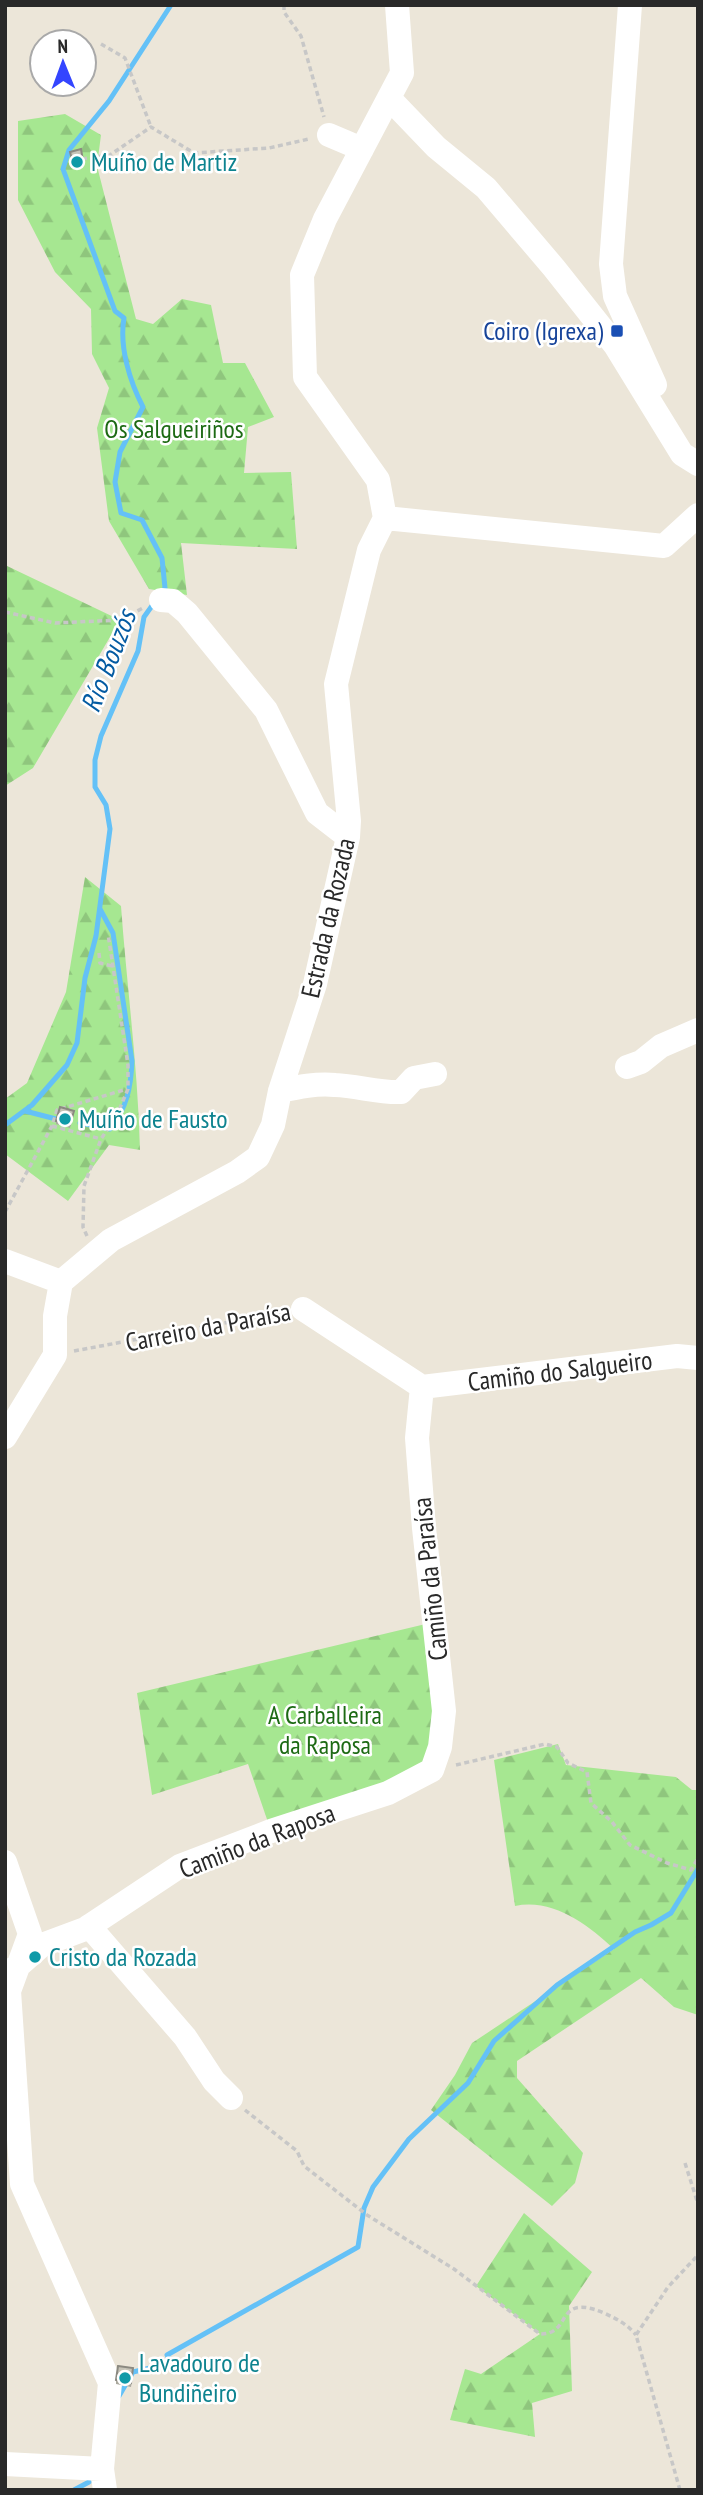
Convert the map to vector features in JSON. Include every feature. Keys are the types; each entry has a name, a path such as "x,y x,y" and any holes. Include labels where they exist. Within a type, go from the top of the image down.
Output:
{"street":[{"path":"397,5 402,72 325,219 302,275 305,377 378,480 385,518 664,546 698,515"},
{"path":"630,5 611,253 615,296 651,377 679,428 698,444"},
{"path":"389,98 436,147 486,188 615,345 682,454 698,464"},
{"path":"329,135 362,149"},
{"name":"Estrada da Rozada","path":"61,1282 111,1240 237,1172 258,1157 273,1125 280,1091 315,984 348,837 349,821 336,684 369,550 385,518"},
{"path":"154,603 173,601 187,613 266,710 317,813 348,837"},
{"path":"627,1067 641,1062 661,1046 698,1030"},
{"path":"280,1091 302,1086 335,1084 380,1093 401,1092 414,1078 435,1074"},
{"path":"5,1261 61,1282 55,1316 55,1355 5,1437"},
{"name":"Carreiro da Paraísa","path":"303,1309 422,1387"},
{"name":"Camiño do Salgueiro","path":"422,1387 677,1356 698,1358"},
{"name":"Camiño da Paraísa","path":"422,1387 417,1438 444,1711 440,1747 432,1770"},
{"name":"Camiño da Raposa","path":"11,1970 42,1945 89,1926 180,1866 271,1831 388,1793 432,1770"},
{"path":"5,1862 30,1934 11,1970 9,1992 22,2185 110,2384 103,2479 5,2464"},
{"path":"89,1926 185,2037 215,2081 231,2098"}],"path":[{"path":"101,44 125,58 151,127 194,153 269,148 329,135 301,36 284,12 284,5"},
{"path":"82,159 110,155 151,127"},
{"path":"5,612 55,623 120,620 154,603"},
{"path":"94,1254 83,1227 84,1186 102,1137 117,1115 128,1089 128,1065 108,934"},
{"path":"99,953 100,963 112,966"},
{"path":"5,1212 52,1125 57,1110 128,1089"},
{"path":"52,1125 102,1137"},
{"name":"Carreiro da Paraísa","path":"55,1355 303,1309"},
{"path":"432,1770 545,1744 557,1747 568,1763 587,1772 591,1803 612,1822 631,1845 667,1863 691,1870 698,1858"},
{"path":"231,2098 297,2151 304,2166 361,2210 454,2269 540,2334 551,2334 559,2328 562,2318 580,2306 587,2306 619,2320 636,2336 680,2490"},
{"path":"685,2163 698,2204"},
{"path":"692,2184 698,2184"},
{"path":"636,2336 668,2287 698,2255"}],"green space":[{"name":"Os Salgueiriños","path":"65,114 101,135 97,166 136,319 153,324 182,299 211,305 223,363 245,363 274,417 248,427 244,473 291,472 297,549 181,543 187,595 149,589 109,521 97,428 109,388 92,354 91,309 55,272 18,200 18,121"},
{"path":"5,565 120,620 33,768 5,786"},
{"path":"85,877 121,906 140,1150 109,1145 68,1201 5,1154 5,1099 27,1083 66,992"},
{"name":"A Carballeira da Raposa","path":"434,1622 432,1770 271,1831 248,1764 152,1795 137,1693"},
{"path":"558,1744 566,1765 676,1777 692,1790 698,1790 698,2015 674,2007 641,1978 517,2061 517,2078 583,2153 575,2183 552,2206 431,2110 455,2075 472,2043 614,1949 593,1931 556,1910 543,1906 515,1906 494,1760"},
{"path":"524,2213 592,2272 569,2306 572,2391 532,2403 535,2437 450,2420 465,2369 481,2374 540,2334 476,2286"}],"building":[{"name":"Muíño de Martiz","path":"81,149 83,161 73,163 70,152"},
{"name":"Muíño de Fausto","path":"60,1107 74,1111 70,1124 56,1121"},
{"name":"Lavadouro de Bundiñeiro","path":"118,2366 133,2368 131,2383 116,2380"}],"waterway":[{"name":"Río Bouzós","path":"162,592 165,588 162,558 142,520 121,513 115,482 120,452 143,407 127,364 123,341 124,318 115,311 63,169 69,150 109,101 171,5"},
{"name":"Río Bouzós","path":"5,1125 32,1105 67,1065 77,1043 85,978 96,936 110,829 106,805 95,787 95,760 101,736 138,651 144,617 154,603"},
{"path":"80,1123 110,1129 124,1105 132,1061 113,933 100,909"},
{"path":"25,1111 56,1119"},
{"path":"119,2396 133,2372 171,2363 167,2355 358,2247 364,2208 373,2187 409,2139 468,2083 494,2041 557,1985 635,1932 671,1913 698,1869"},
{"path":"74,2490 89,2482"}],"place":[{"name":"Muíño de Martiz","path":"77,162"},
{"name":"Coiro (Igrexa)","path":"617,331"},
{"name":"Muíño de Fausto","path":"65,1119"},
{"name":"Cristo da Rozada","path":"35,1957"},
{"name":"Lavadouro de Bundiñeiro","path":"125,2378"}]}
